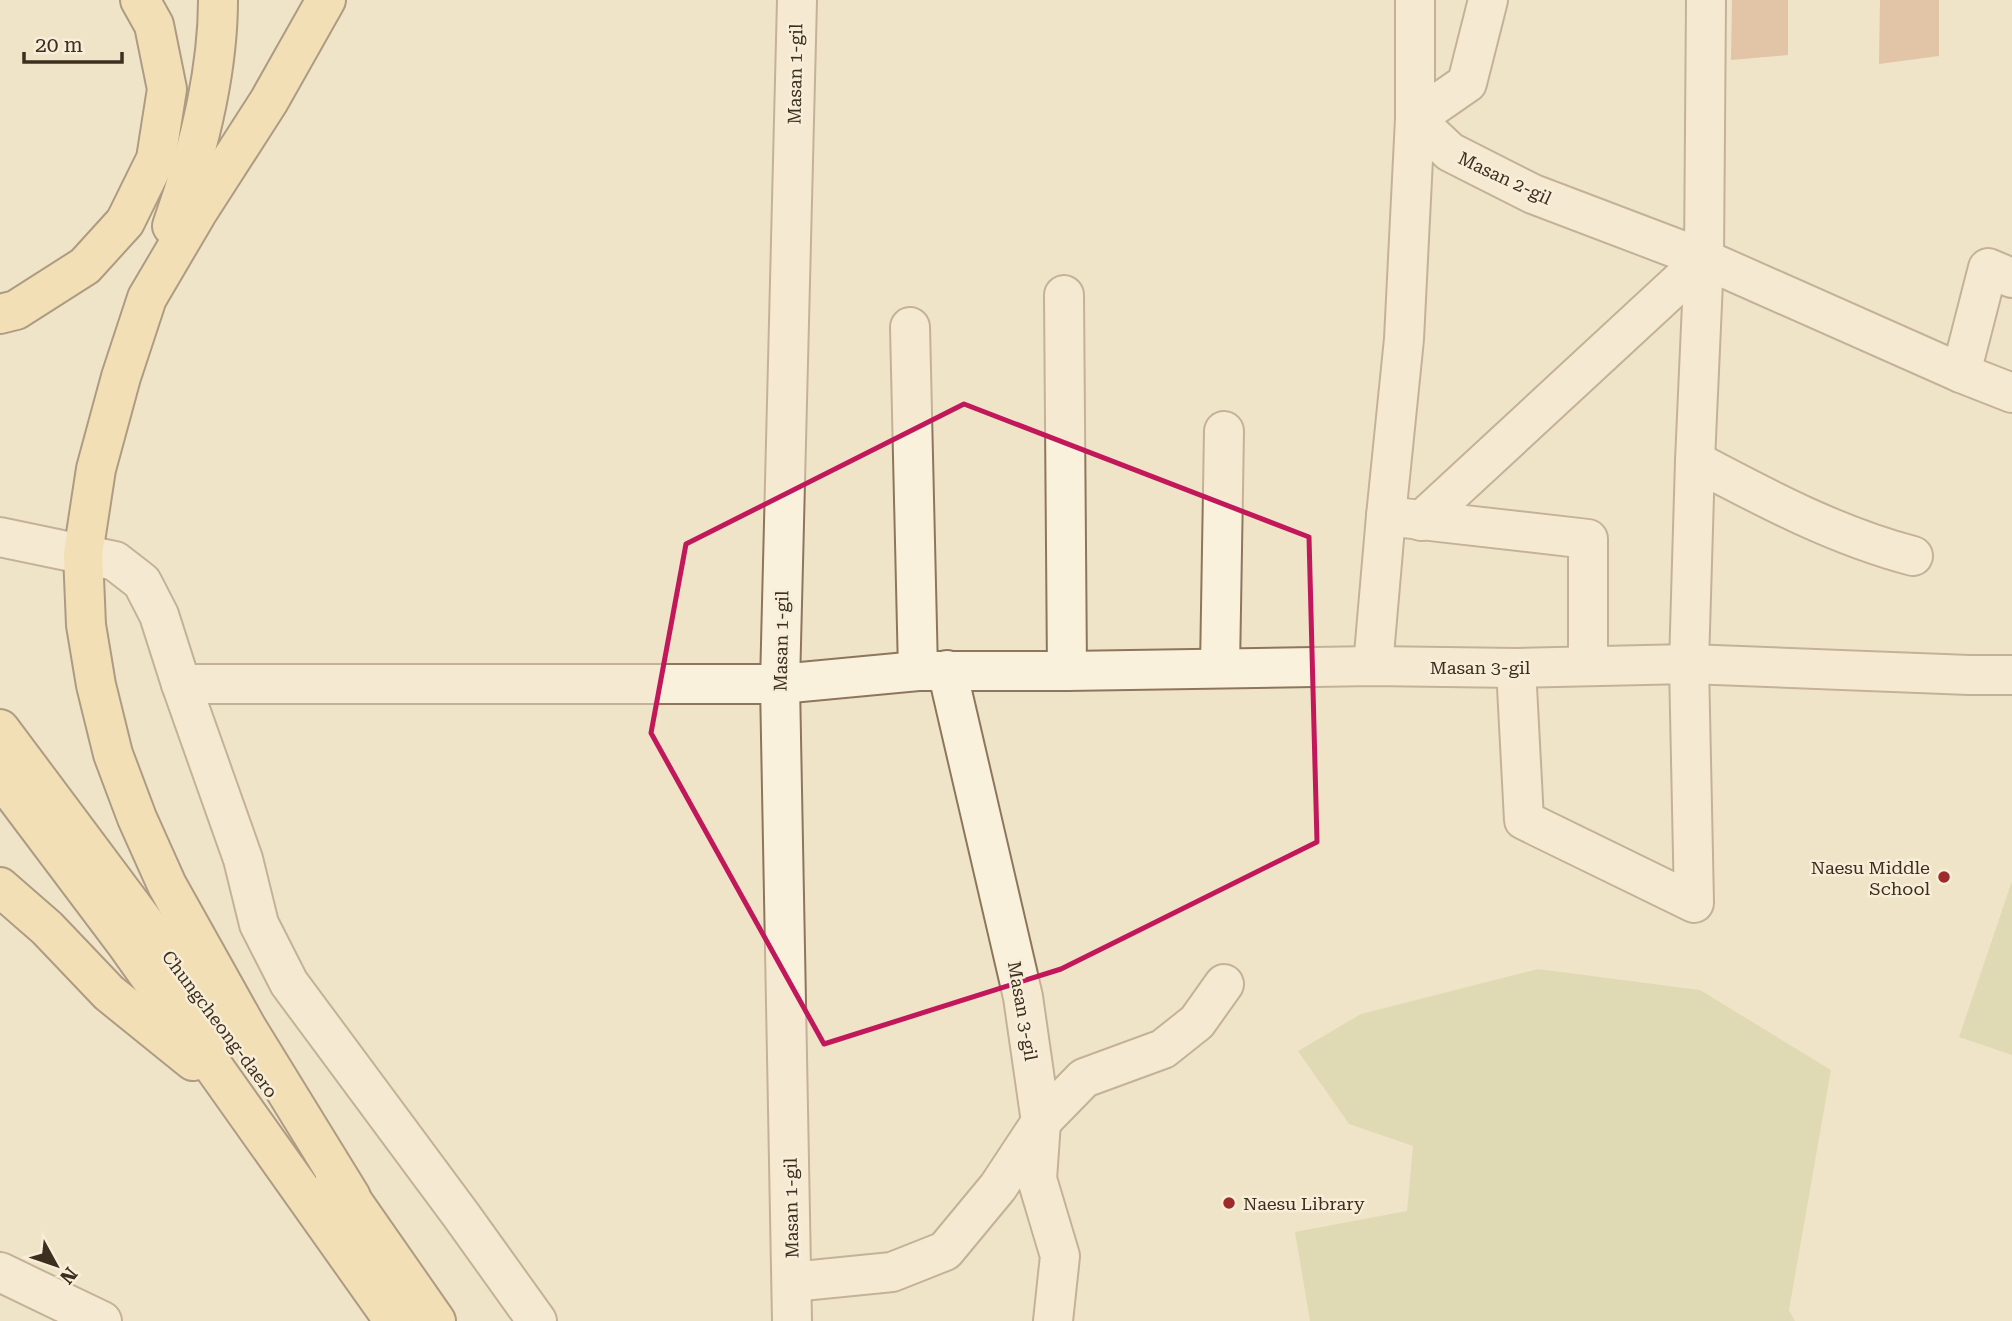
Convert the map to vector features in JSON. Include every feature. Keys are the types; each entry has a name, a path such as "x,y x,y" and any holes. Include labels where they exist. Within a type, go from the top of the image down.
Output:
{"main road":[{"path":"0,314 16,310 85,266 125,222 156,159 167,89 154,25 140,0"},
{"path":"218,0 218,33 206,104 184,192 121,377 96,469 83,554 86,625 96,685 113,754 136,818 167,885 240,1016 351,1198"},
{"path":"148,298 197,213 269,101 326,0"},
{"name":"Chungcheong-daero","path":"0,729 351,1198 436,1321"},
{"name":"Chungcheong-daero","path":"0,776 125,942 394,1321"},
{"path":"0,887 47,928 109,993 231,1092"}],"street":[{"name":"Masan 1-gil","path":"792,1321 780,684 797,0"},
{"path":"1373,666 1404,519 1404,339 1415,118 1415,0"},
{"path":"1415,118 1467,83 1488,0"},
{"path":"1516,668 1524,820 1694,903 1689,664 1704,259 1706,0"},
{"name":"Masan 2-gil","path":"1415,118 1450,152 1532,194 1704,259 2012,393"},
{"path":"1404,519 1704,259"},
{"path":"1961,373 1987,268 2012,278"},
{"path":"1064,295 1067,671"},
{"path":"910,327 933,671"},
{"path":"1220,668 1224,431"},
{"path":"1695,461 1825,526 1883,549 1913,556"},
{"path":"1404,519 1588,539 1588,666"},
{"path":"0,537 115,561 142,582 159,615 243,859 259,925 289,983 537,1321"},
{"name":"Masan 3-gil","path":"181,684 780,684 933,671 1373,666 1516,668 1689,664 2012,675"},
{"name":"Masan 3-gil","path":"933,671 1023,998 1041,1122"},
{"path":"1053,1321 1060,1256 1037,1179 1041,1122 1084,1078 1163,1048 1197,1022 1224,984"},
{"name":"Masan 1-gil","path":"792,1282 892,1272 945,1251 999,1187 1041,1122"},
{"path":"0,1272 102,1321"}],"highlighted area":[{"path":"964,404 1309,537 1317,842 1061,969 824,1044 651,733 686,544"}],"green space":[{"path":"2012,881 2012,1055 1959,1037"},
{"path":"1538,969 1700,990 1831,1070 1789,1310 1795,1321 1310,1321 1295,1232 1407,1211 1413,1146 1349,1124 1298,1051 1361,1014"}],"building":[{"path":"1732,0 1788,0 1788,55 1731,60"},
{"path":"1880,0 1939,0 1939,56 1879,64"}],"place":[{"name":"Naesu Middle School","path":"1944,877"},
{"name":"Naesu Library","path":"1229,1203"}]}
